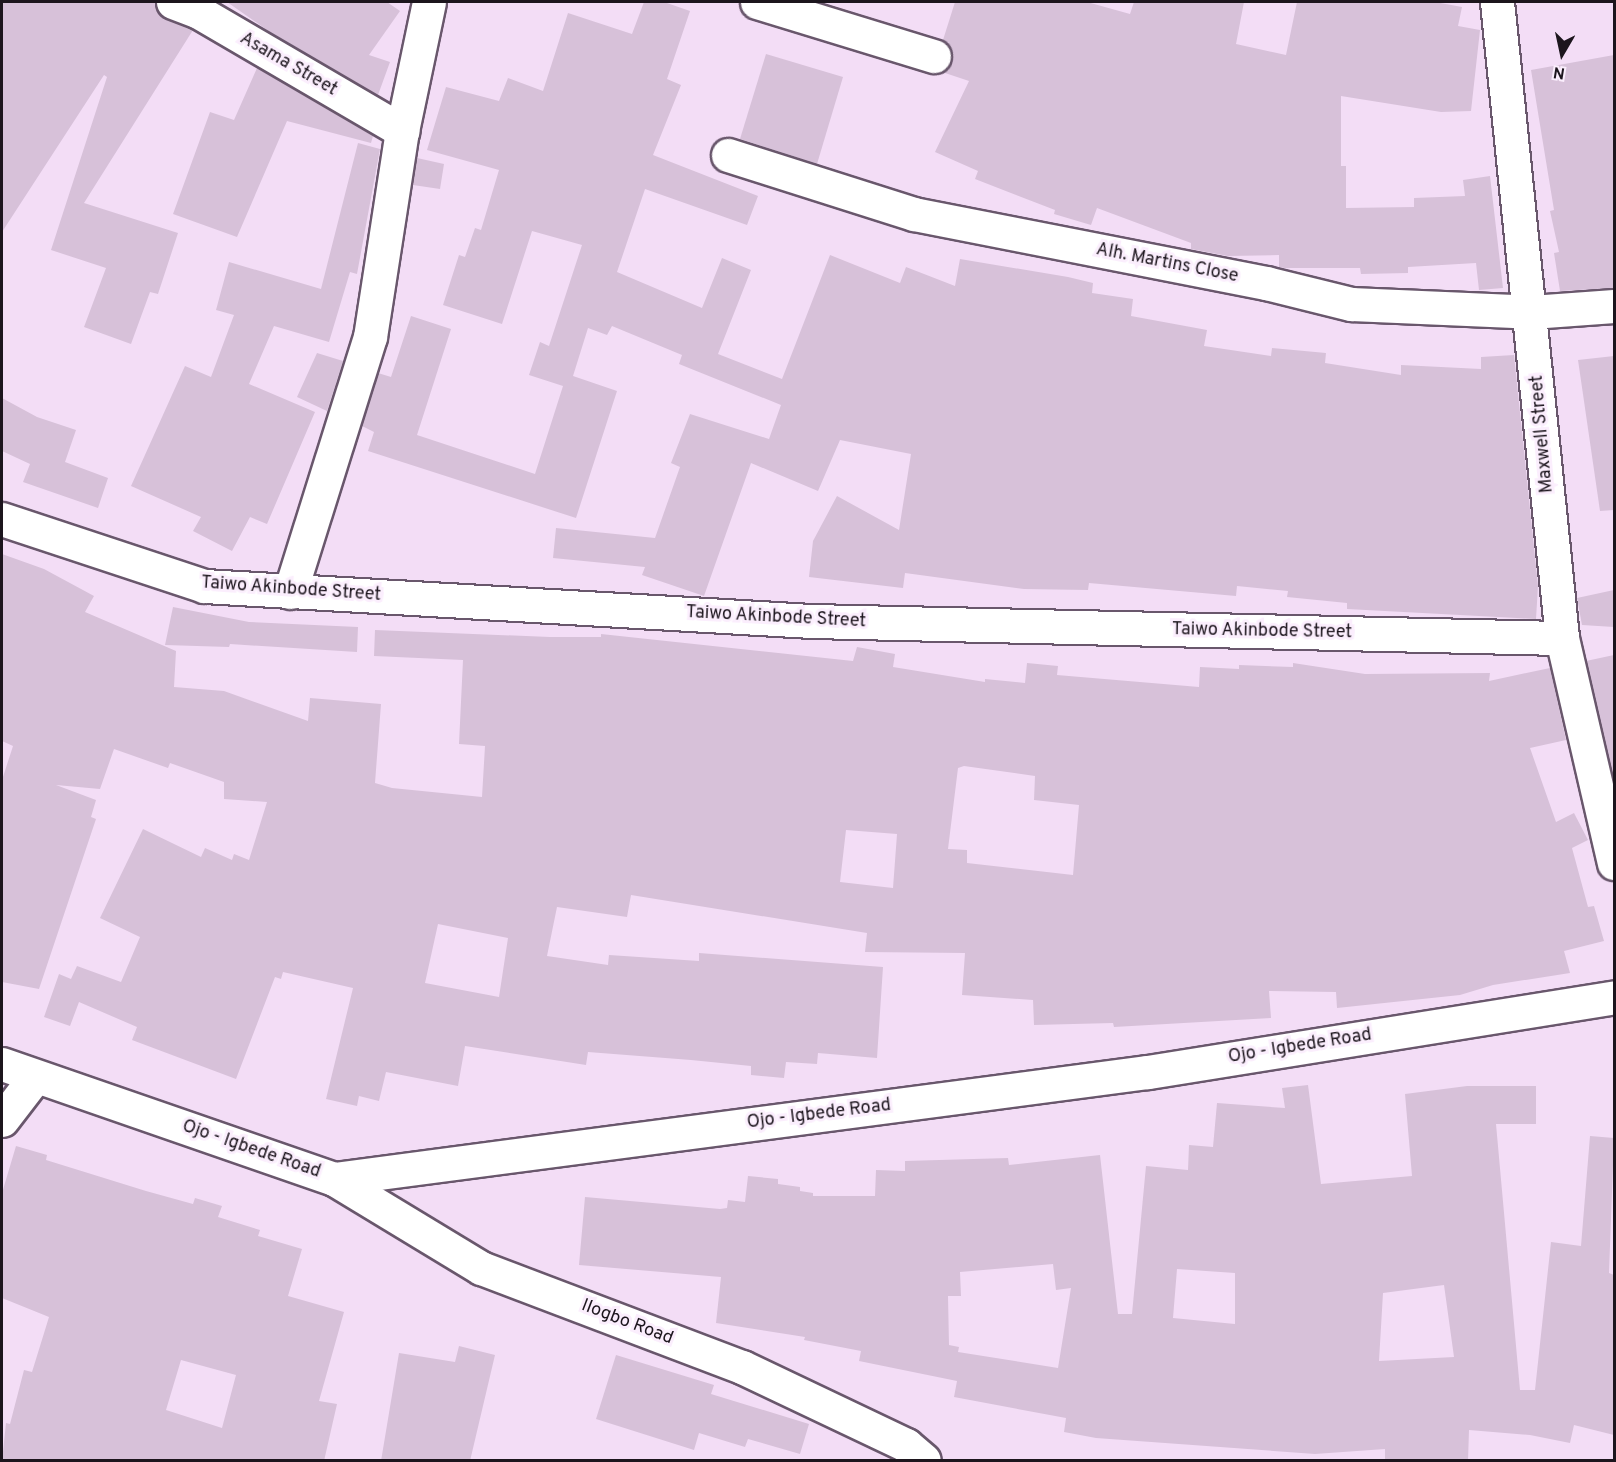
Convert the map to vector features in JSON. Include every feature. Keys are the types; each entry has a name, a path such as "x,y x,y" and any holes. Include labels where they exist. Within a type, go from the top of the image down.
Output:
{"street":[{"name":"Asama Street","path":"173,2 197,11 402,131"},
{"path":"290,592 370,337 402,131 429,2"},
{"path":"757,2 934,56"},
{"name":"Maxwell Street","path":"1497,2 1531,312 1562,638 1614,863"},
{"name":"Alh. Martins Close","path":"729,154 914,214 1266,283 1352,304 1531,312 1614,306"},
{"name":"Taiwo Akinbode Street","path":"2,519 204,586 811,621 1562,638"},
{"name":"Ojo - Igbede Road","path":"2,1064 334,1179 1148,1072 1614,997"},
{"path":"2,1120 35,1077"},
{"name":"Ilogbo Road","path":"334,1179 482,1268 742,1367 906,1445 924,1461"}],"building":[{"path":"2,2 155,2 159,14 193,30 84,203 178,233 158,294 150,292 131,344 84,327 106,268 51,250 107,77 104,75 2,232"},
{"path":"227,2 387,2 400,11 369,55 390,62 378,95 270,32"},
{"path":"644,2 664,2 690,11 667,79 681,85 653,155 758,196 747,225 645,189 617,272 702,308 722,258 751,270 718,354 782,379 830,255 900,283 906,267 955,286 960,259 1068,277 1093,283 1092,293 1133,299 1131,316 1207,330 1204,346 1271,356 1272,348 1326,353 1325,363 1401,375 1401,365 1481,369 1481,357 1514,355 1538,586 1536,619 1347,609 1347,603 1287,597 1288,591 1237,586 1236,596 1089,583 1088,590 1024,589 905,573 903,588 809,577 813,541 837,496 899,530 911,454 840,440 818,491 751,463 704,596 642,575 645,567 553,558 556,528 655,538 680,467 671,463 690,414 769,439 781,405 679,364 682,355 612,326 607,335 588,328 573,376 617,391 576,518 368,451 374,432 362,426 378,373 391,377 411,316 451,329 417,435 535,474 563,386 529,375 540,342 549,346 582,245 532,231 502,324 443,305 459,255 465,257 475,228 481,230 499,170 427,150 446,87 499,101 508,78 543,91 568,13 632,34"},
{"path":"955,2 1087,2 1130,14 1134,2 1244,2 1236,44 1286,55 1297,2 1435,2 1462,7 1458,26 1480,30 1471,111 1441,112 1341,96 1341,166 1346,166 1346,208 1414,207 1414,198 1465,196 1463,180 1490,176 1503,288 1479,290 1476,263 1408,267 1408,273 1361,274 1360,268 1279,267 1279,255 1228,256 1191,249 1191,243 1097,208 1091,225 1054,214 1055,210 975,179 978,171 935,152 969,81 942,72 952,61 952,51 943,40"},
{"path":"766,54 843,77 817,164 740,139"},
{"path":"1614,55 1614,288 1560,291 1554,253 1559,252 1550,211 1554,210 1531,70"},
{"path":"257,68 373,136 371,143 287,121 237,237 173,214 210,112 234,120"},
{"path":"358,143 380,149 357,274 350,272 329,342 274,326 249,384 315,412 267,524 250,517 232,551 193,531 201,517 131,486 185,366 211,377 234,315 216,310 229,262 321,289"},
{"path":"417,158 444,164 440,189 413,185"},
{"path":"317,353 343,361 327,411 297,397"},
{"path":"1614,356 1614,510 1600,511 1578,360"},
{"path":"2,398 37,417 76,430 65,462 108,478 98,508 23,482 30,464 2,451"},
{"path":"2,554 44,569 94,596 85,612 176,651 174,687 224,691 308,721 310,698 381,704 375,783 392,788 482,797 485,746 459,744 463,660 374,656 375,630 550,637 601,637 601,634 853,661 857,647 895,654 893,667 985,682 985,679 1025,683 1027,663 1058,666 1057,675 1199,687 1200,667 1239,669 1239,665 1293,667 1293,663 1365,674 1490,673 1489,681 1550,668 1566,740 1530,748 1556,822 1574,813 1588,840 1572,848 1588,907 1594,906 1604,941 1564,951 1570,973 1493,985 1460,995 1337,1008 1336,992 1269,991 1271,1018 1114,1027 1113,1023 1034,1025 1033,1000 962,995 965,953 865,952 867,933 631,895 627,917 557,907 547,956 608,965 609,955 699,961 699,953 883,967 877,1058 818,1053 817,1064 786,1062 784,1078 751,1075 751,1066 588,1052 586,1065 465,1046 458,1086 386,1072 379,1101 359,1096 357,1106 326,1099 353,988 283,972 281,979 275,977 236,1079 132,1040 137,1027 79,1002 70,1026 44,1017 59,974 71,979 77,966 121,982 140,937 100,918 143,829 201,857 205,848 232,860 234,854 249,860 267,802 224,799 224,782 170,763 168,768 114,749 100,789 56,785 96,800 91,817 96,819 39,989 2,982 2,780 13,746 2,741","holes":["964,766 1035,776 1034,800 1079,805 1073,875 967,863 967,850 948,849 958,768","846,830 897,834 893,888 840,882","438,924 508,938 499,997 425,983"]},
{"path":"1614,590 1614,627 1582,625 1577,598"},
{"path":"173,607 249,622 358,627 357,652 230,644 229,647 165,645"},
{"path":"1614,655 1614,782 1586,661"},
{"path":"1308,1085 1321,1184 1412,1176 1405,1094 1467,1086 1536,1086 1536,1124 1496,1124 1520,1390 1535,1390 1551,1242 1581,1246 1590,1136 1614,1138 1609,1273 1614,1275 1614,1435 1574,1425 1570,1443 1530,1435 1469,1430 1468,1461 1385,1461 1385,1449 1315,1454 1096,1438 1064,1432 1066,1418 954,1397 957,1381 859,1361 861,1351 804,1340 805,1337 716,1323 721,1277 579,1265 585,1197 720,1209 727,1208 728,1200 745,1202 748,1176 778,1179 778,1184 800,1187 800,1191 813,1193 813,1196 875,1196 876,1170 905,1171 905,1161 1008,1158 1009,1165 1100,1155 1118,1314 1132,1314 1146,1166 1188,1170 1189,1145 1213,1147 1217,1103 1285,1108 1282,1088","holes":["1053,1264 1056,1290 1071,1288 1058,1368 958,1352 959,1347 949,1345 948,1296 961,1296 960,1272","1177,1269 1235,1273 1235,1324 1173,1318","1444,1285 1454,1357 1379,1361 1383,1293"]},
{"path":"16,1146 47,1155 46,1160 146,1191 193,1204 195,1198 222,1206 218,1217 260,1230 258,1236 302,1249 288,1296 344,1312 319,1401 337,1404 324,1461 2,1461 6,1423 10,1424 24,1370 32,1372 49,1317 2,1298 2,1193","holes":["181,1360 236,1375 222,1428 166,1410"]},
{"path":"459,1346 495,1355 470,1461 381,1461 399,1353 455,1362"},
{"path":"616,1355 714,1385 711,1394 809,1424 800,1454 748,1439 745,1447 699,1433 694,1450 596,1419"}]}
